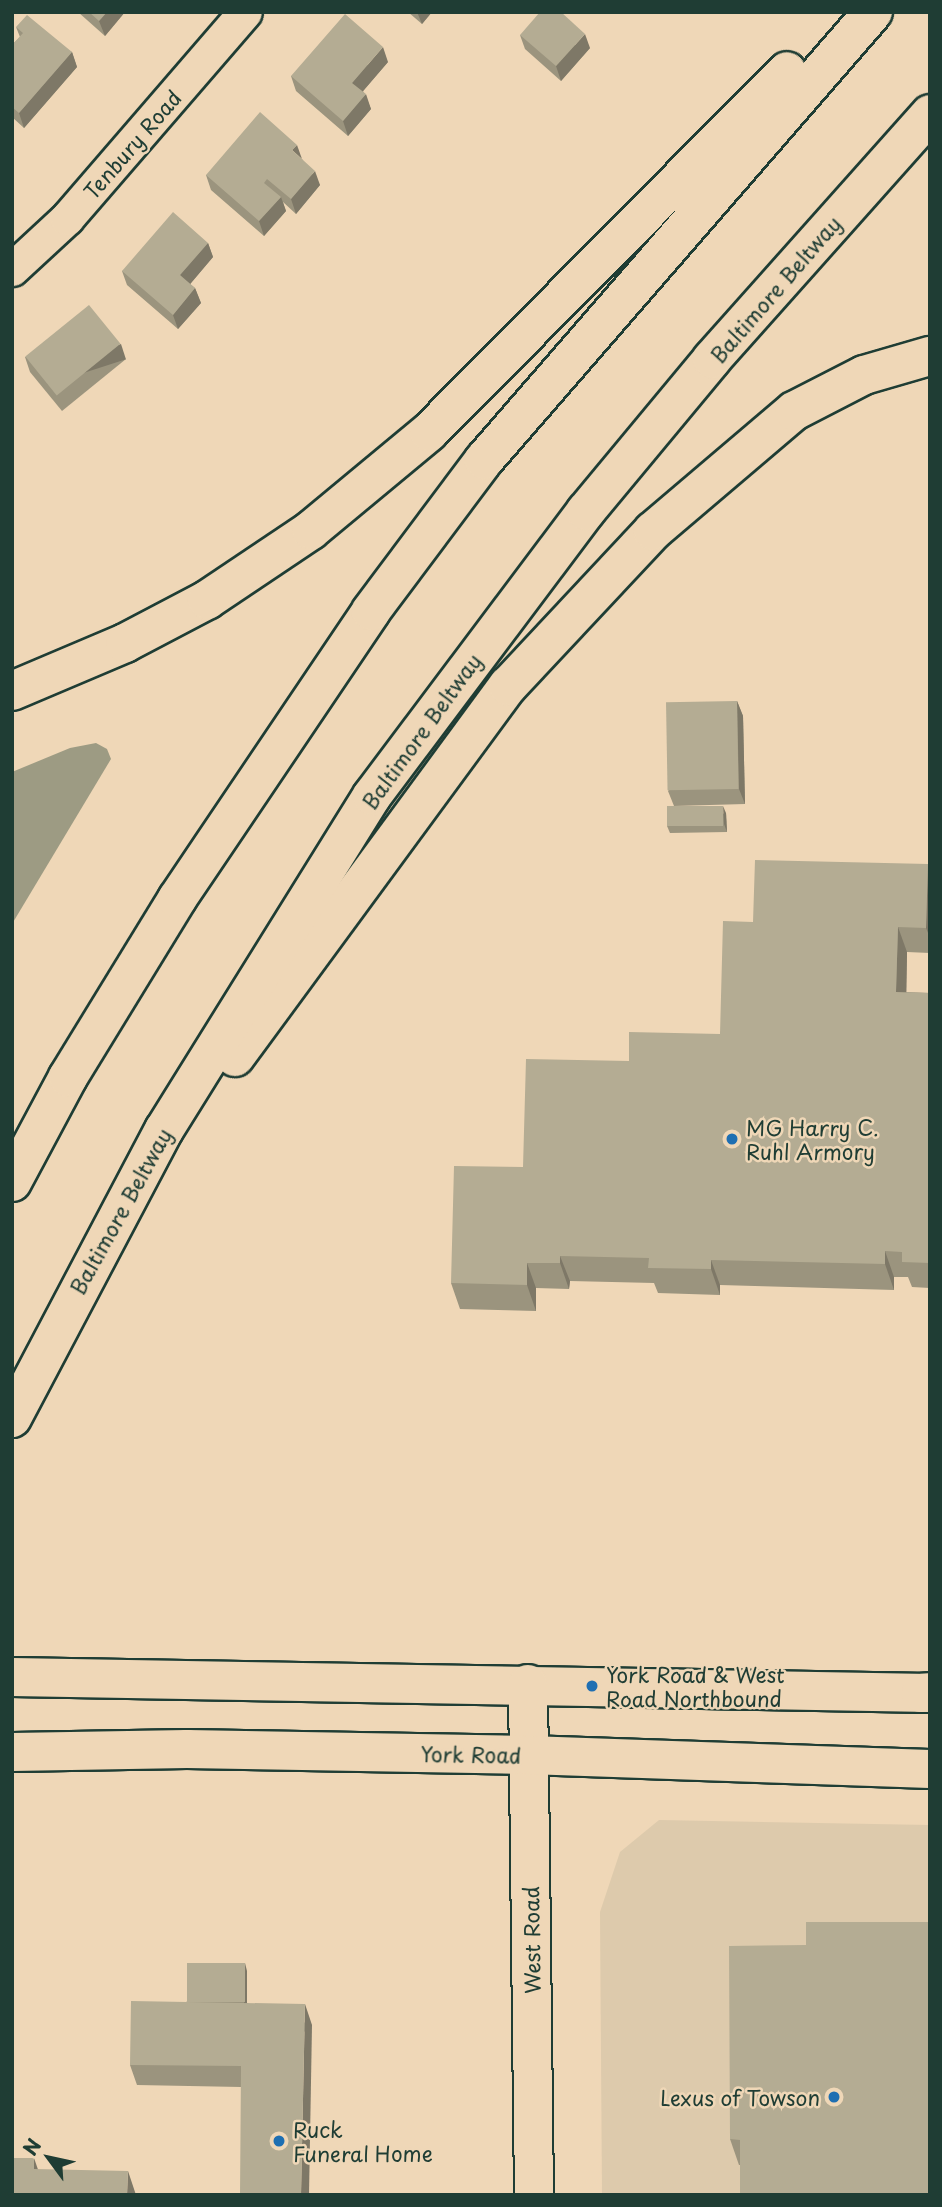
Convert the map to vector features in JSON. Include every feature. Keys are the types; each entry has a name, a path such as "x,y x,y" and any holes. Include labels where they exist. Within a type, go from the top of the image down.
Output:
{"main road":[{"path":"12,691 125,643 207,600 311,530 466,396 846,12"},
{"path":"12,1182 68,1077 177,899 370,611 502,438 873,12"},
{"name":"Baltimore Beltway","path":"12,1418 61,1318 164,1129 248,989 395,765 586,511 712,359 930,114"},
{"path":"61,1318 295,970 508,686 572,614 653,531 794,411 864,375 930,356"},
{"path":"12,1677 927,1693"},
{"name":"West Road","path":"528,1684 534,2195"},
{"name":"York Road","path":"12,1752 187,1749 528,1755 930,1769"}],"street":[{"name":"Tenbury Road","path":"12,269 67,218 245,12"}],"shaded area":[{"path":"96,743 107,749 111,759 12,924 12,772 70,748"},
{"path":"659,1820 930,1825 930,2195 602,2195 600,1912 620,1852"}],"building":[{"path":"89,12 107,12 99,21"},
{"path":"540,12 561,12 585,34 556,66 520,35"},
{"path":"345,14 383,47 352,83 366,94 343,121 291,76"},
{"path":"27,15 72,52 19,113 12,107 12,45 23,33 16,27"},
{"path":"260,112 297,145 292,150 315,171 291,199 267,179 264,183 281,197 259,221 206,175"},
{"path":"173,212 208,243 180,275 195,288 173,315 122,271"},
{"path":"89,305 120,344 57,395 25,357"},
{"path":"737,701 739,789 668,790 666,702"},
{"path":"667,806 723,806 723,826 667,826"},
{"name":"MG Harry C. Ruhl Armory","path":"755,860 928,864 926,928 898,927 896,992 930,993 930,1263 902,1262 902,1252 885,1251 885,1264 711,1260 711,1269 648,1268 649,1258 560,1256 560,1263 527,1263 527,1285 451,1283 454,1166 523,1167 526,1059 629,1061 629,1032 720,1034 723,921 753,922"},
{"name":"Lexus of Towson","path":"806,1922 930,1922 930,2195 740,2195 740,2140 730,2139 729,1946 806,1945"},
{"path":"187,1963 245,1963 245,2002 187,2002"},
{"name":"Ruck Funeral Home","path":"131,2001 305,2004 301,2195 240,2195 241,2066 130,2065"},
{"path":"12,2158 34,2158 34,2169 128,2171 127,2195 12,2195"}],"place":[{"name":"MG Harry C. Ruhl Armory","path":"732,1139"},
{"name":"York Road & West Road Northbound","path":"592,1686"},
{"name":"Lexus of Towson","path":"834,2097"},
{"name":"Ruck Funeral Home","path":"279,2141"}]}
